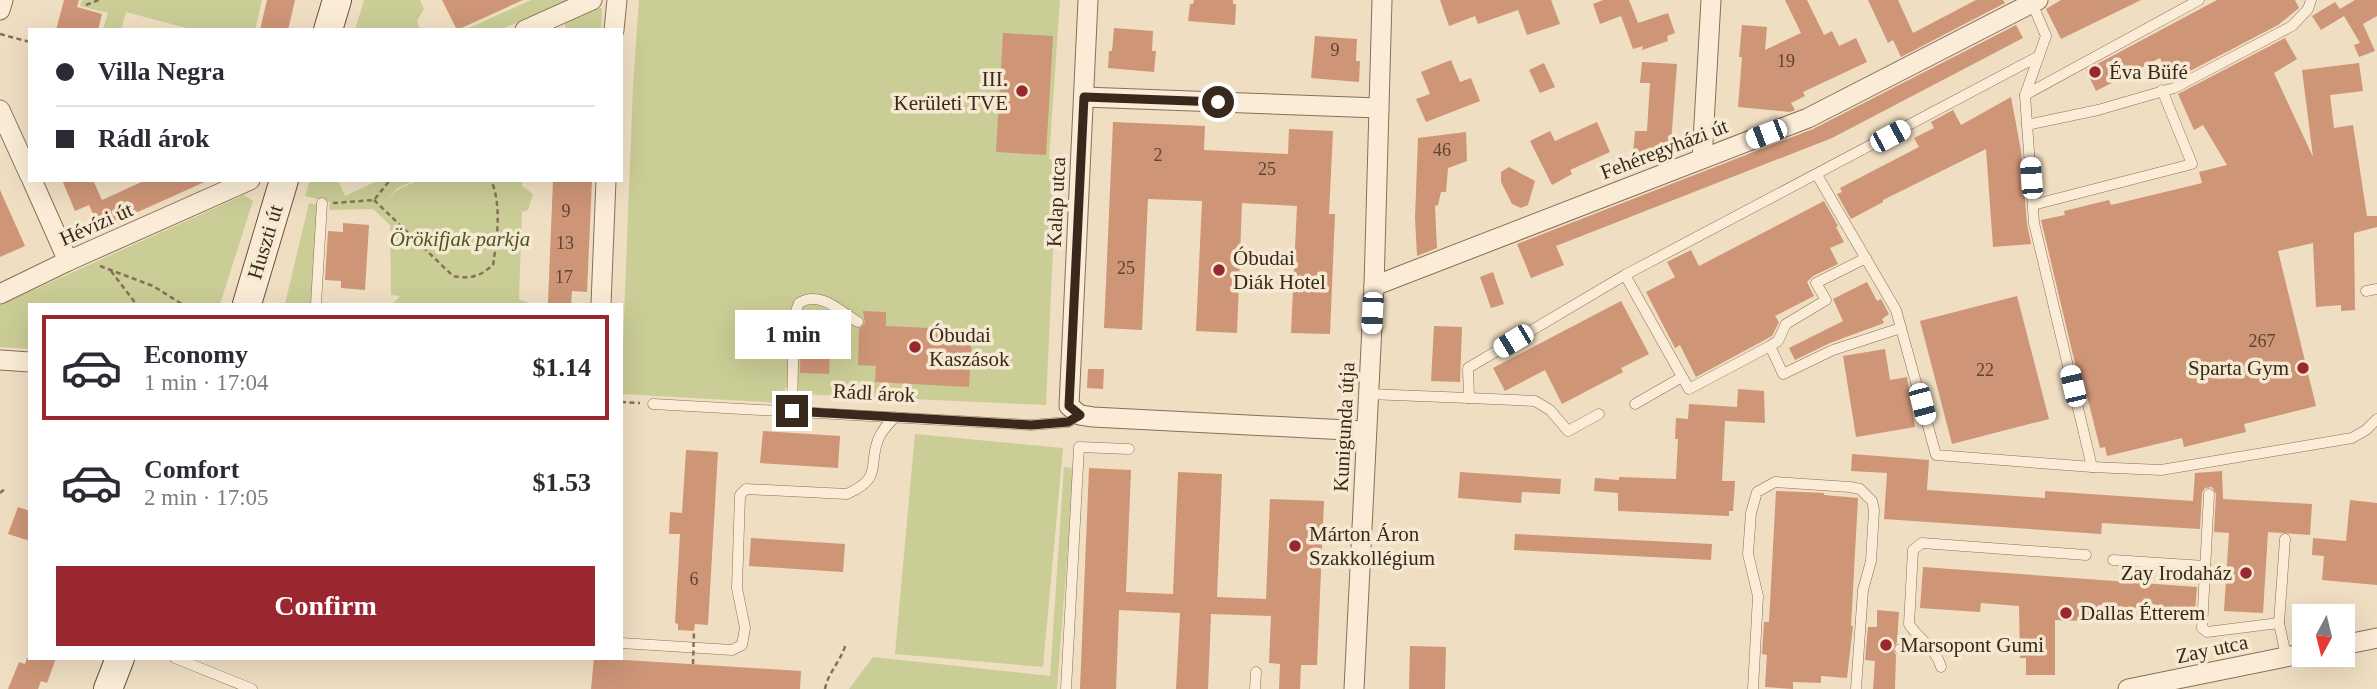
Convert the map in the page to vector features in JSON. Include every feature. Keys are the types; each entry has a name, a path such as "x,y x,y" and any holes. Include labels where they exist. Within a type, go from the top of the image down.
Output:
{"street":[{"path":"0,10 3,0"},
{"path":"329,28 337,0"},
{"path":"530,28 592,0"},
{"path":"614,28 617,0"},
{"name":"Kalap utca","path":"1074,410 1088,0"},
{"name":"Kunigunda útja","path":"1354,689 1374,286 1382,0"},
{"path":"1702,159 1711,0"},
{"name":"Fehéregyházi út","path":"1374,286 1808,118 2034,1"},
{"path":"1084,97 1379,108"},
{"path":"0,110 28,171"},
{"path":"33,182 72,259"},
{"name":"Hévízi út","path":"0,294 245,182"},
{"name":"Huszti út","path":"247,303 279,182"},
{"path":"601,303 606,182"},
{"path":"0,360 28,362"},
{"name":"Rádl árok","path":"1074,410 1366,431"},
{"path":"2356,642 2377,638"},
{"name":"Zay utca","path":"2128,689 2292,655"},
{"path":"108,689 119,660"}],"lane":[{"path":"2025,95 2199,0"},
{"path":"2028,125 2098,110 2174,88 2292,26 2308,9 2312,0"},
{"path":"2034,1 2046,36 2025,95 2034,223 2092,467"},
{"path":"1469,398 1468,368 1625,275 2039,56"},
{"path":"2033,205 2192,164 2162,90"},
{"path":"1817,175 1896,310 1936,456 2161,470 2352,438 2366,430 2377,419"},
{"path":"316,303 322,203"},
{"path":"1625,275 1689,389 1779,341 1786,324 1826,300 1816,283 1866,258"},
{"path":"792,411 794,316 799,303 809,298 824,300 858,322"},
{"path":"1770,346 1783,374 1833,350 1901,328"},
{"path":"1634,404 1682,377"},
{"path":"1368,394 1535,401 1550,410 1568,431 1599,414"},
{"name":"Rádl árok","path":"653,404 1031,425 1068,422 1074,410"},
{"path":"623,643 732,650 742,645 745,628 737,588 740,495 747,488 847,494 857,490 874,471 877,441 895,417"},
{"path":"1066,689 1079,447 1129,449"},
{"path":"1753,689 1758,596 1748,554 1751,513 1757,492 1775,482 1860,489 1872,501 1874,510 1871,561 1862,597 1856,689"},
{"path":"2209,494 2202,628 2207,632 2279,623"},
{"path":"2285,539 2279,623 2292,647"},
{"path":"1941,667 1932,648 1909,624 1913,550 1922,543 2086,555"},
{"path":"2113,560 2204,566"},
{"path":"1900,649 1932,648"},
{"path":"180,660 252,689"},
{"path":"1255,689 1256,672"}],"path":[{"path":"86,5 99,0"},
{"path":"0,34 28,41"},
{"path":"374,200 388,182"},
{"path":"322,203 374,200 453,276 468,279 481,275 493,265 497,193 492,182"},
{"path":"72,259 153,286 180,303"},
{"path":"111,270 135,303"},
{"path":"623,402 653,404"},
{"path":"0,493 6,488"},
{"path":"693,664 694,631"},
{"path":"825,689 846,643"}],"green space":[{"path":"82,0 262,0 255,28 186,28 126,12 122,28 104,28 108,13 80,6"},
{"path":"364,0 420,0 424,9 417,21 419,28 356,28"},
{"path":"531,0 568,0 505,28 468,28"},
{"path":"639,0 1060,0 1049,159 1057,160 1046,405 799,394 798,389 785,388 785,392 781,393 780,403 623,394 633,85"},
{"path":"591,7 602,8 601,28 566,28 563,21"},
{"name":"Örökifjak parkja","path":"309,182 339,182 345,196 375,182 411,182 397,188 388,199 397,190 415,182 522,182 522,186 533,194 528,210 522,212 519,299 529,303 394,303 400,296 391,295 390,225 373,209 329,210 330,202 305,196"},
{"path":"244,195 253,201 220,303 28,303 28,349 0,347 0,305"},
{"path":"309,203 317,205 311,303 285,303"},
{"path":"915,434 1063,448 1043,667 895,654"},
{"path":"1064,467 1074,468 1057,689 849,689 873,657 1050,676"}],"building":[{"path":"64,0 79,0 77,7 102,14 98,28 57,28"},
{"path":"267,0 295,0 288,28 260,28"},
{"path":"442,0 523,0 461,28 456,28"},
{"path":"1194,0 1233,0 1233,4 1236,4 1235,25 1188,21 1190,4 1193,4"},
{"path":"1440,0 1551,0 1560,24 1527,35 1518,10 1478,24 1475,16 1449,26"},
{"path":"1603,0 1629,0 1638,23 1668,13 1675,33 1667,36 1668,41 1642,50 1643,46 1633,49 1621,16 1600,24 1593,4"},
{"path":"1785,0 1807,0 1824,35 1832,31 1839,46 1856,38 1867,62 1803,92 1805,96 1791,103 1795,110 1790,112 1738,107 1742,25 1767,27 1765,50 1801,33"},
{"path":"1868,0 1898,0 1913,33 1976,0 2003,0 2005,3 1901,57 1893,40 1888,43"},
{"path":"2061,0 2141,0 2061,39 2046,9"},
{"path":"2217,0 2295,0 2299,8 2278,25 2171,81 2160,58 2096,91 2086,70"},
{"path":"2355,0 2377,0 2377,16 2363,24 2375,51 2359,57 2354,45 2360,43 2344,16 2321,30 2312,16 2335,2 2340,9"},
{"path":"2016,25 2023,38 1832,138 1556,246 1564,265 1531,278 1517,244 1813,129"},
{"path":"1114,28 1153,31 1152,51 1156,51 1154,72 1108,68"},
{"name":"III. Kerületi TVE","path":"1003,33 1053,36 1046,155 996,152"},
{"path":"1315,36 1357,39 1359,82 1311,78"},
{"path":"2285,38 2297,59 2274,73 2313,157 2302,70 2359,63 2363,91 2330,95 2334,128 2353,125 2367,216 2377,216 2377,227 2354,233 2355,310 2341,311 2341,305 2316,307 2313,243 2278,251 2316,406 2244,424 2246,432 2184,447 2182,438 2107,456 2105,447 2100,448 2087,396 2083,397 2041,220 2065,215 2064,211 2109,200 2111,205 2202,183 2199,172 2227,165 2203,125 2194,130 2178,94"},
{"path":"1451,60 1460,82 1471,78 1480,101 1426,122 1416,99 1430,94 1421,72"},
{"path":"1642,62 1677,64 1670,156 1633,154 1635,131 1647,131 1650,83 1640,83"},
{"path":"1544,63 1555,87 1540,93 1529,70"},
{"path":"2011,97 2021,151 2031,244 1993,247 1986,149 1883,200 1851,219 1837,194 1842,192 1840,188 1919,147 1914,138 1934,128 1931,122 1953,110 1961,125"},
{"path":"1113,122 1205,126 1204,150 1288,154 1289,129 1333,131 1329,214 1335,214 1330,334 1291,333 1297,206 1242,203 1237,333 1196,331 1202,201 1148,199 1142,330 1104,328"},
{"path":"1597,122 1610,152 1570,170 1572,174 1552,185 1530,141 1550,131 1555,141"},
{"path":"1466,132 1467,161 1448,168 1446,192 1441,192 1438,205 1435,206 1437,248 1417,256 1415,218 1418,138"},
{"path":"1509,167 1535,181 1528,205 1521,208 1512,204 1501,182 1501,172"},
{"path":"63,182 94,182 102,200 142,182 205,182 100,229 89,205 75,211"},
{"path":"553,182 592,182 587,292 572,291 571,303 548,303"},
{"path":"0,190 25,246 0,257"},
{"path":"1824,201 1844,242 1830,248 1838,264 1813,276 1807,282 1814,296 1775,316 1779,322 1772,336 1696,377 1680,345 1675,348 1646,292 1675,277 1667,262 1691,250 1699,266"},
{"path":"343,223 369,225 365,290 341,288 341,281 325,280 328,231 343,232"},
{"path":"1493,272 1504,304 1491,308 1480,277"},
{"path":"1867,282 1877,301 1881,299 1889,314 1882,319 1884,323 1830,343 1795,360 1789,348 1843,321 1833,299"},
{"path":"2017,296 2049,419 1952,444 1920,321"},
{"path":"1621,301 1649,354 1621,368 1623,372 1562,404 1545,370 1505,391 1493,368"},
{"path":"804,311 832,314 829,374 800,373 801,317"},
{"name":"Óbudai Kaszások","path":"863,311 886,312 886,326 972,330 969,387 875,382 876,366 858,365 859,329 865,323"},
{"path":"1434,326 1462,327 1460,382 1431,381"},
{"path":"1885,349 1890,380 1907,377 1915,427 1856,437 1843,356"},
{"path":"1088,369 1104,369 1103,389 1087,388"},
{"path":"1738,389 1764,391 1765,423 1725,421 1722,481 1735,481 1733,511 1729,511 1729,516 1618,511 1618,493 1594,491 1595,478 1676,479 1676,418 1688,419 1689,404 1737,407"},
{"path":"763,431 840,436 838,468 760,463"},
{"path":"686,450 718,452 708,625 695,624 694,631 678,630 678,624 675,623 680,534 669,534 670,512 682,513"},
{"path":"1852,454 1929,460 1927,490 2045,498 2045,491 2193,501 2195,473 2222,471 2223,499 2312,504 2310,535 2268,532 2263,613 2224,611 2229,533 2214,532 2216,494 2212,487 2205,488 2202,493 2200,529 2102,523 2101,534 1884,519 1887,473 1851,471"},
{"name":"Márton Áron Szakkollégium","path":"1089,468 1131,470 1126,592 1173,594 1178,472 1222,474 1217,597 1266,599 1270,499 1324,501 1317,665 1301,665 1300,689 1279,689 1280,664 1269,663 1271,616 1211,614 1208,689 1176,689 1180,613 1119,610 1116,689 1080,689"},
{"path":"1460,472 1561,479 1560,494 1522,492 1521,503 1458,498"},
{"path":"1776,491 1858,498 1853,626 1847,678 1821,676 1821,683 1793,682 1793,689 1765,687 1767,655 1762,654 1764,622 1769,622"},
{"path":"2350,500 2377,503 2377,585 2322,580 2324,556 2312,555 2313,538 2346,541"},
{"path":"18,507 28,510 28,540 8,534"},
{"path":"1515,534 1712,544 1711,560 1514,550"},
{"path":"751,538 845,544 843,572 749,566"},
{"path":"1923,567 2197,587 2195,612 2098,605 2097,619 2055,620 2055,675 2026,675 2026,658 2020,658 2019,606 1981,603 1980,612 1920,608"},
{"name":"Marsopont Gumi","path":"1877,610 1899,612 1897,642 1893,649 1896,655 1895,689 1873,689 1875,661 1865,660 1868,627 1877,627"},
{"path":"1410,646 1446,647 1445,689 1409,689"},
{"path":"27,658 55,660 47,683 41,681 38,689 8,689 19,662 25,664"},
{"path":"594,660 801,671 800,689 591,689"}],"place":[{"name":"Éva Büfé","path":"2095,72"},
{"name":"III. Kerületi TVE","path":"1022,91"},
{"name":"Óbudai Diák Hotel","path":"1219,270"},
{"name":"Óbudai Kaszások","path":"915,347"},
{"name":"Sparta Gym","path":"2303,368"},
{"name":"Márton Áron Szakkollégium","path":"1295,546"},
{"name":"Zay Irodaház","path":"2246,573"},
{"name":"Dallas Étterem","path":"2066,613"},
{"name":"Marsopont Gumi","path":"1886,645"}],"route":[{"path":"792,411 1031,425 1068,422 1080,415 1069,406 1084,97 1218,102"}]}
